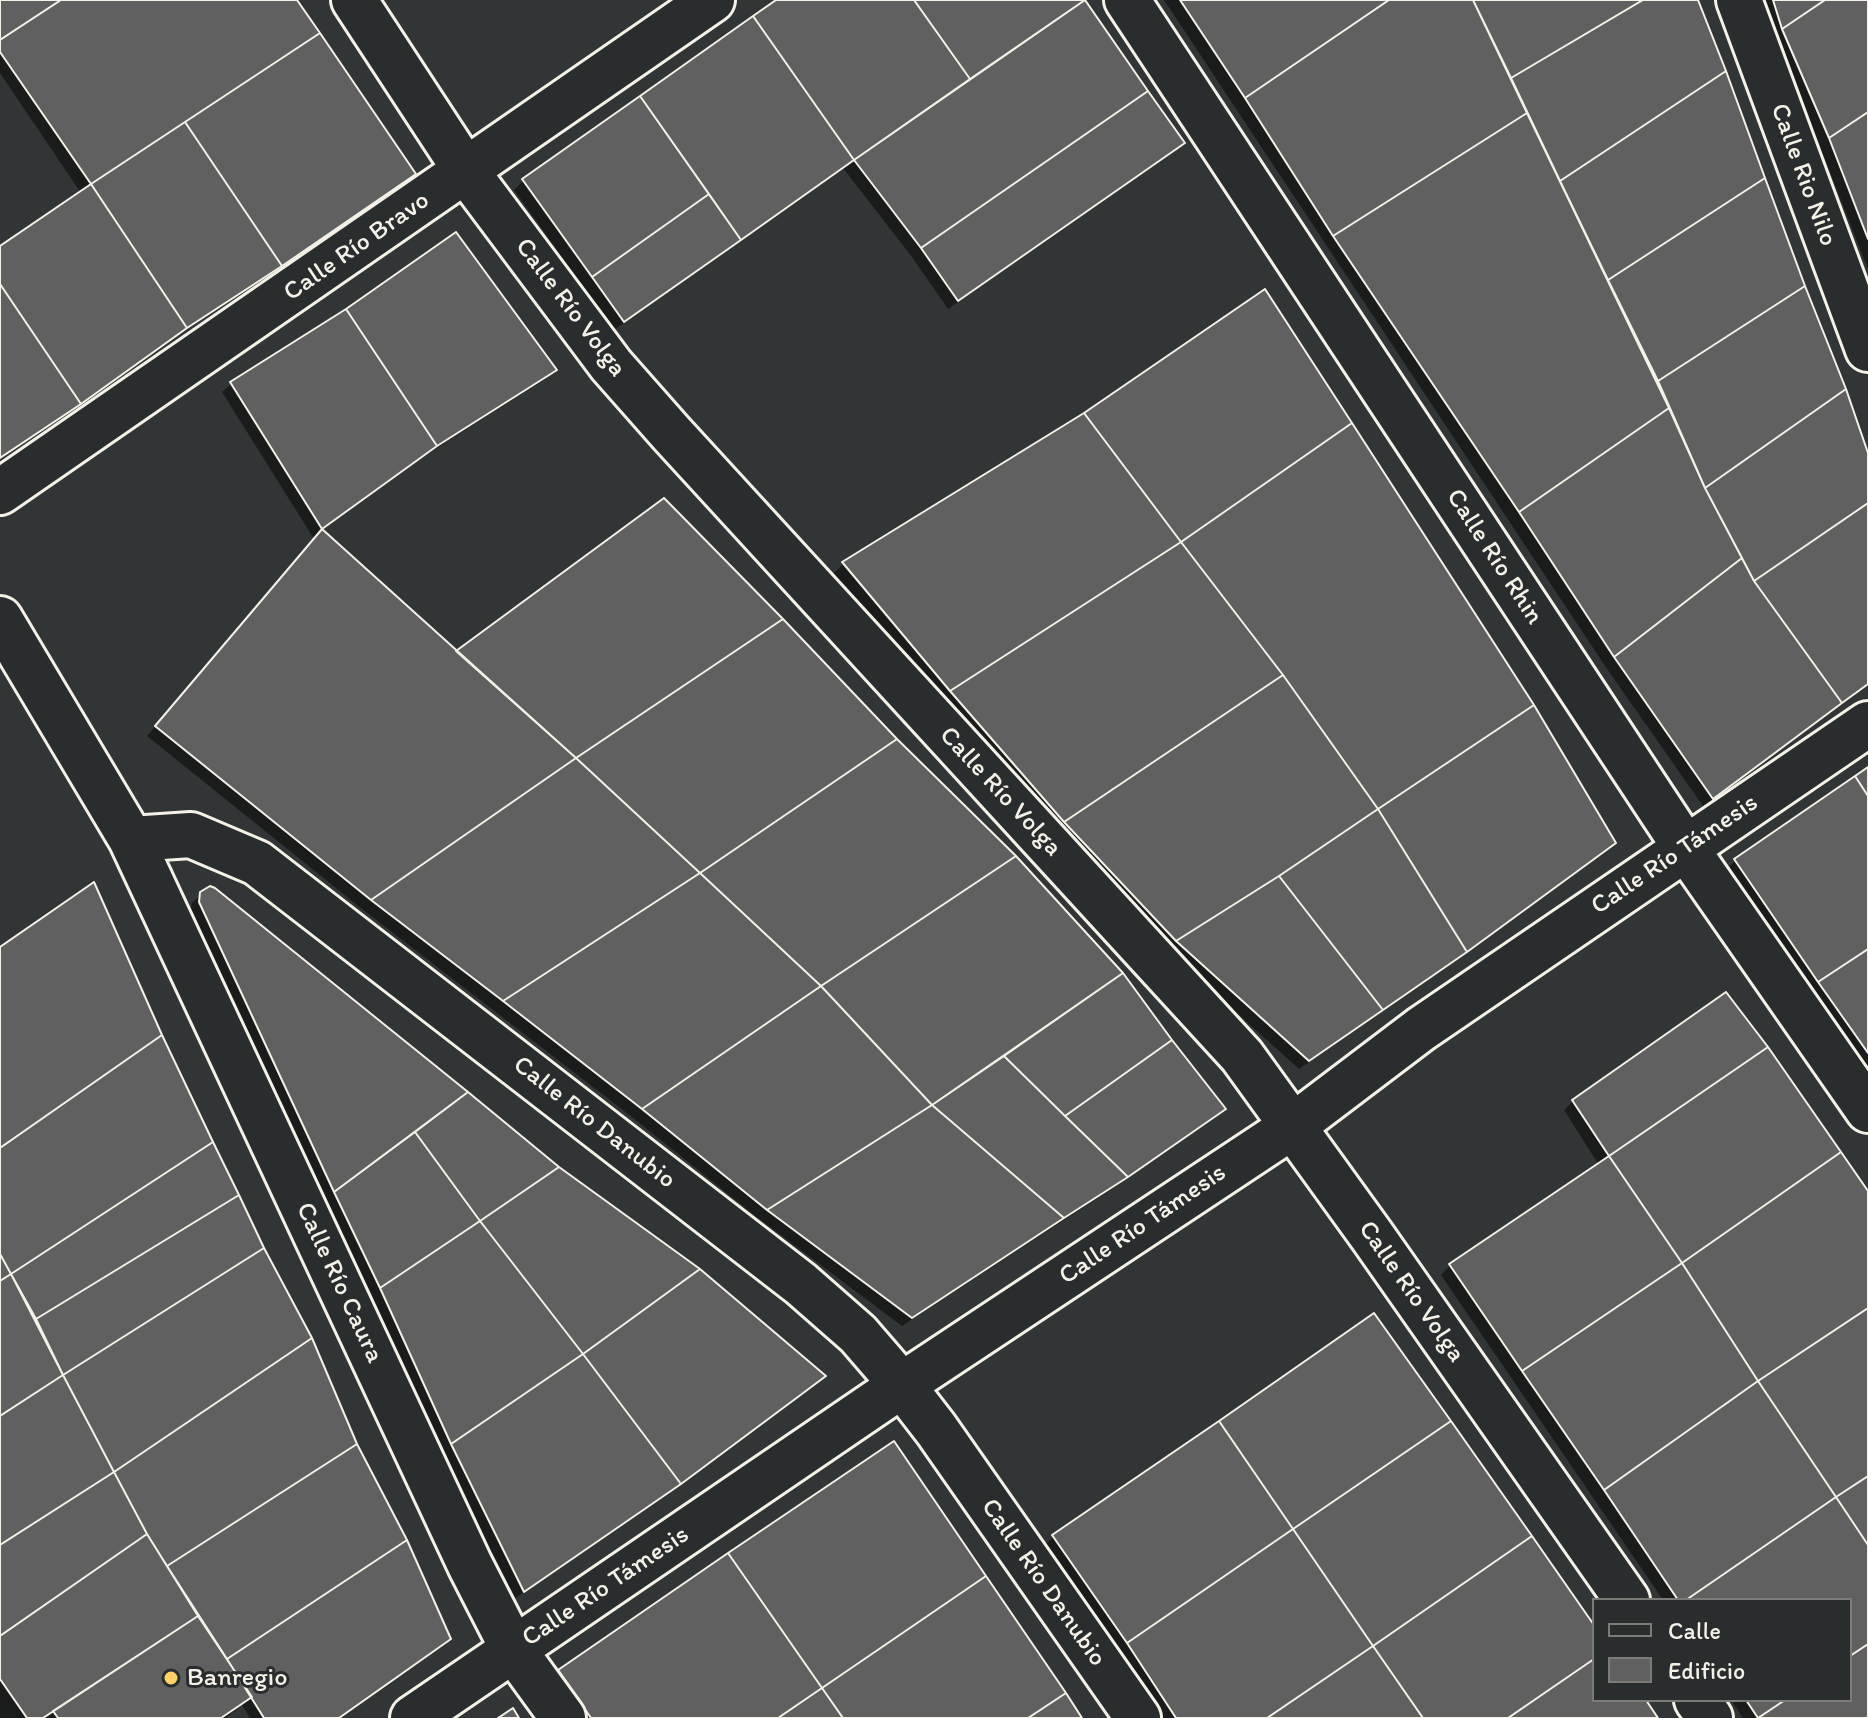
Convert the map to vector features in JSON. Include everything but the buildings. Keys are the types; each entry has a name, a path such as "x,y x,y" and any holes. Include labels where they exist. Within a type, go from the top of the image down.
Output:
{"street":[{"name":"Calle Río Volga","path":"354,0 466,171 611,365 1242,1056 1382,1249 1626,1598"},
{"name":"Calle Río Bravo","path":"0,492 712,0"},
{"name":"Calle Río Rhin","path":"1127,0 1685,847 1868,1110"},
{"name":"Calle Rio Nilo","path":"1739,0 1868,349"},
{"path":"0,619 131,839"},
{"name":"Calle Río Támesis","path":"413,1718 902,1385 1293,1126 1421,1029 1868,724"},
{"name":"Calle Río Danubio","path":"131,839 191,835 257,863 801,1284 858,1334 902,1385 1138,1718"},
{"name":"Calle Río Caura","path":"131,839 470,1565 513,1649 563,1718"}],"place":[{"name":"Banregio","path":"171,1678"}]}
